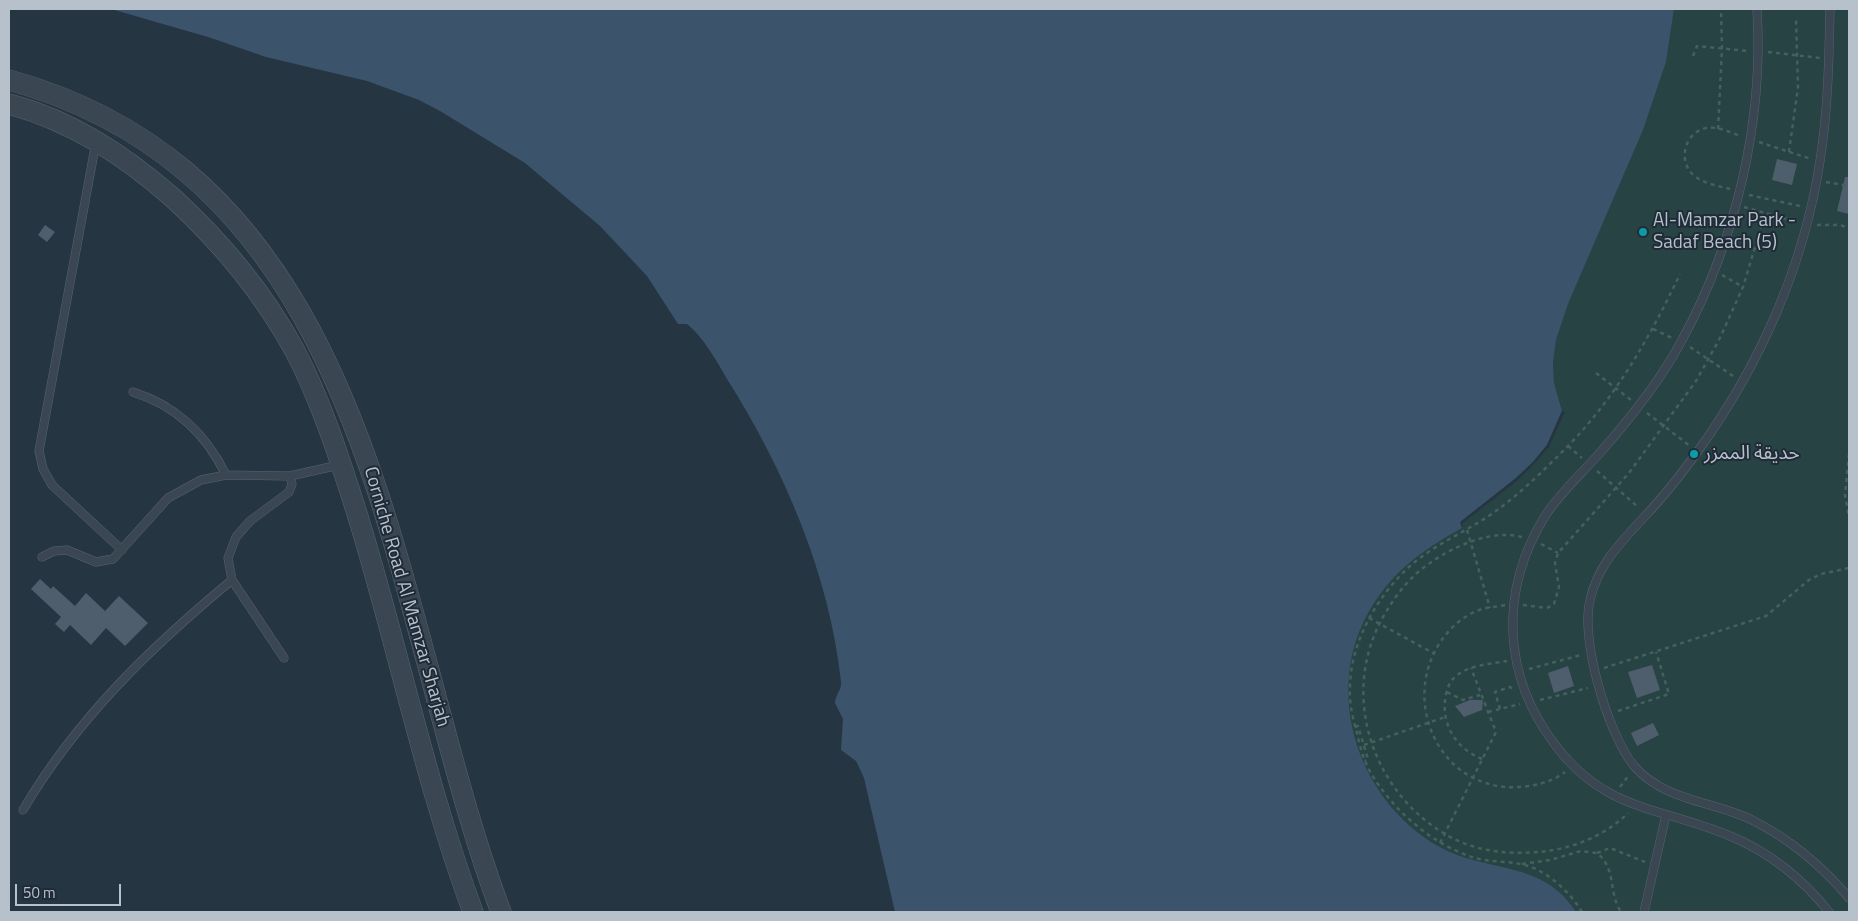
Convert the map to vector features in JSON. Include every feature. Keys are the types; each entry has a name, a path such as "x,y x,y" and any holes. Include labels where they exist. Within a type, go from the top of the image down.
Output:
{"street":[{"name":"Corniche Road Al Mamzar Sharjah","path":"9,80 56,94 125,128 188,174 229,213 265,256 301,310 335,376 367,458 404,574 467,814 500,912"},
{"name":"Corniche Road Al Mamzar Sharjah","path":"9,104 46,116 96,140 135,166 182,206 231,258 253,286 285,334 312,385 341,464 390,625 438,806 473,912"},
{"path":"341,464 367,458"}],"lane":[{"path":"1757,9 1758,51 1754,113 1736,204 1714,271 1681,342 1638,406 1590,464 1555,502 1533,540 1520,574 1513,604 1515,659 1530,702 1547,734 1572,766 1590,782 1634,806 1732,836 1765,854 1795,876 1829,912"},
{"path":"1830,9 1827,100 1817,180 1807,224 1776,315 1743,382 1697,451 1646,515 1616,547 1594,586 1587,619 1590,653 1609,714 1618,739 1635,767 1659,787 1672,793 1722,808 1751,820 1778,835 1821,868 1849,898"},
{"path":"96,140 39,451 42,469 52,485 122,550"},
{"path":"133,392 160,402 184,418 205,440 226,475"},
{"path":"42,556 54,551 67,550 102,562 113,559 159,507 178,490 201,480 226,475 290,476 341,464"},
{"path":"284,658 232,580 228,558 232,544 260,512 289,492 292,484 290,476"},
{"path":"23,810 50,766 101,702 156,645 232,580"},
{"path":"1644,912 1666,815"}],"path":[{"path":"1718,129 1722,9"},
{"path":"1790,152 1798,87 1796,19"},
{"path":"1817,180 1849,186"},
{"path":"1736,204 1765,214 1807,224 1841,225 1849,229"},
{"path":"1572,766 1552,780 1526,787 1503,787 1473,777 1448,759 1433,737 1424,705 1424,685 1433,653 1458,622 1479,610 1513,604 1547,608 1552,606 1559,587 1555,563 1558,553 1616,488 1685,397 1708,359 1743,287 1765,214"},
{"path":"1714,271 1743,287"},
{"path":"1654,867 1610,848 1597,853 1581,851 1550,860 1521,864 1476,858 1440,844 1423,831 1389,797 1365,761 1355,727 1350,688 1357,649 1369,618 1392,584 1410,566 1433,548 1494,513 1568,446 1615,388 1652,329 1680,274"},
{"path":"1652,329 1681,342 1743,382"},
{"path":"1568,446 1646,515"},
{"path":"1849,454 1845,495 1849,517"},
{"path":"1466,530 1490,608"},
{"path":"1558,553 1533,540 1506,535 1470,542 1439,556 1424,566 1400,590 1379,623 1370,647 1362,683 1364,713 1372,742 1383,771 1399,794 1418,814 1445,834 1464,843 1498,851 1535,852 1565,847 1591,838 1609,829 1634,806"},
{"path":"1595,670 1766,616 1808,580 1821,574 1849,568"},
{"path":"1369,618 1433,653"},
{"path":"1609,714 1669,694 1656,652"},
{"path":"1518,672 1590,653"},
{"path":"1482,759 1458,744 1445,717 1447,692 1454,677 1471,668 1515,659"},
{"path":"1440,844 1496,732 1495,725 1471,668"},
{"path":"1488,712 1600,685"},
{"path":"1500,710 1495,692 1508,687 1512,688 1518,705"},
{"path":"1447,692 1463,700 1481,695"},
{"path":"1364,745 1445,717"},
{"path":"1355,727 1358,726 1364,745 1368,759 1365,761"},
{"path":"1613,796 1635,767"},
{"path":"1565,847 1568,854"},
{"path":"1597,853 1609,866 1616,905 1621,912"},
{"path":"1521,864 1547,876 1559,885 1582,912"}],"green space":[{"name":"حديقة الممزر","path":"1674,9 1849,9 1849,912 1576,912 1563,895 1531,875 1458,855 1440,847 1411,826 1386,800 1367,770 1355,737 1349,702 1350,667 1358,633 1375,600 1403,568 1425,551 1461,528 1460,522 1516,478 1562,411 1554,383 1553,363 1556,340 1568,304 1643,130 1666,62"}],"water":[{"path":"111,9 1674,9 1666,62 1643,130 1568,304 1556,340 1553,363 1554,383 1562,411 1547,445 1516,478 1461,522 1462,528 1414,559 1385,588 1376,600 1359,633 1350,667 1349,702 1355,737 1367,770 1386,800 1411,826 1440,847 1477,861 1531,875 1563,895 1576,912 895,912 864,778 856,761 841,750 843,719 835,703 841,685 835,642 827,603 801,524 767,449 714,357 687,324 678,324 647,276 600,226 525,163 419,100 367,81 266,57 208,37"}],"pier":[{"path":"1562,411 1565,412 1549,447 1518,480 1463,523 1462,528 1460,522 1516,478 1533,462 1547,445"}],"building":[{"path":"1777,159 1797,164 1792,185 1772,180"},
{"path":"1845,177 1849,177 1849,214 1837,211"},
{"path":"45,225 55,232 47,242 38,235"},
{"path":"40,579 51,589 53,586 75,606 86,593 105,611 119,596 148,623 125,646 106,628 91,645 70,625 64,632 55,624 61,617 31,589"},
{"path":"1652,665 1660,690 1637,698 1628,672"},
{"path":"1568,666 1574,686 1554,693 1548,673"},
{"path":"1470,700 1483,700 1482,710 1464,717 1455,706"},
{"path":"1653,723 1659,735 1637,746 1631,733"}],"place":[{"name":"Al-Mamzar Park - Sadaf Beach (5)","path":"1643,232"},
{"name":"حديقة الممزر","path":"1694,454"}]}
